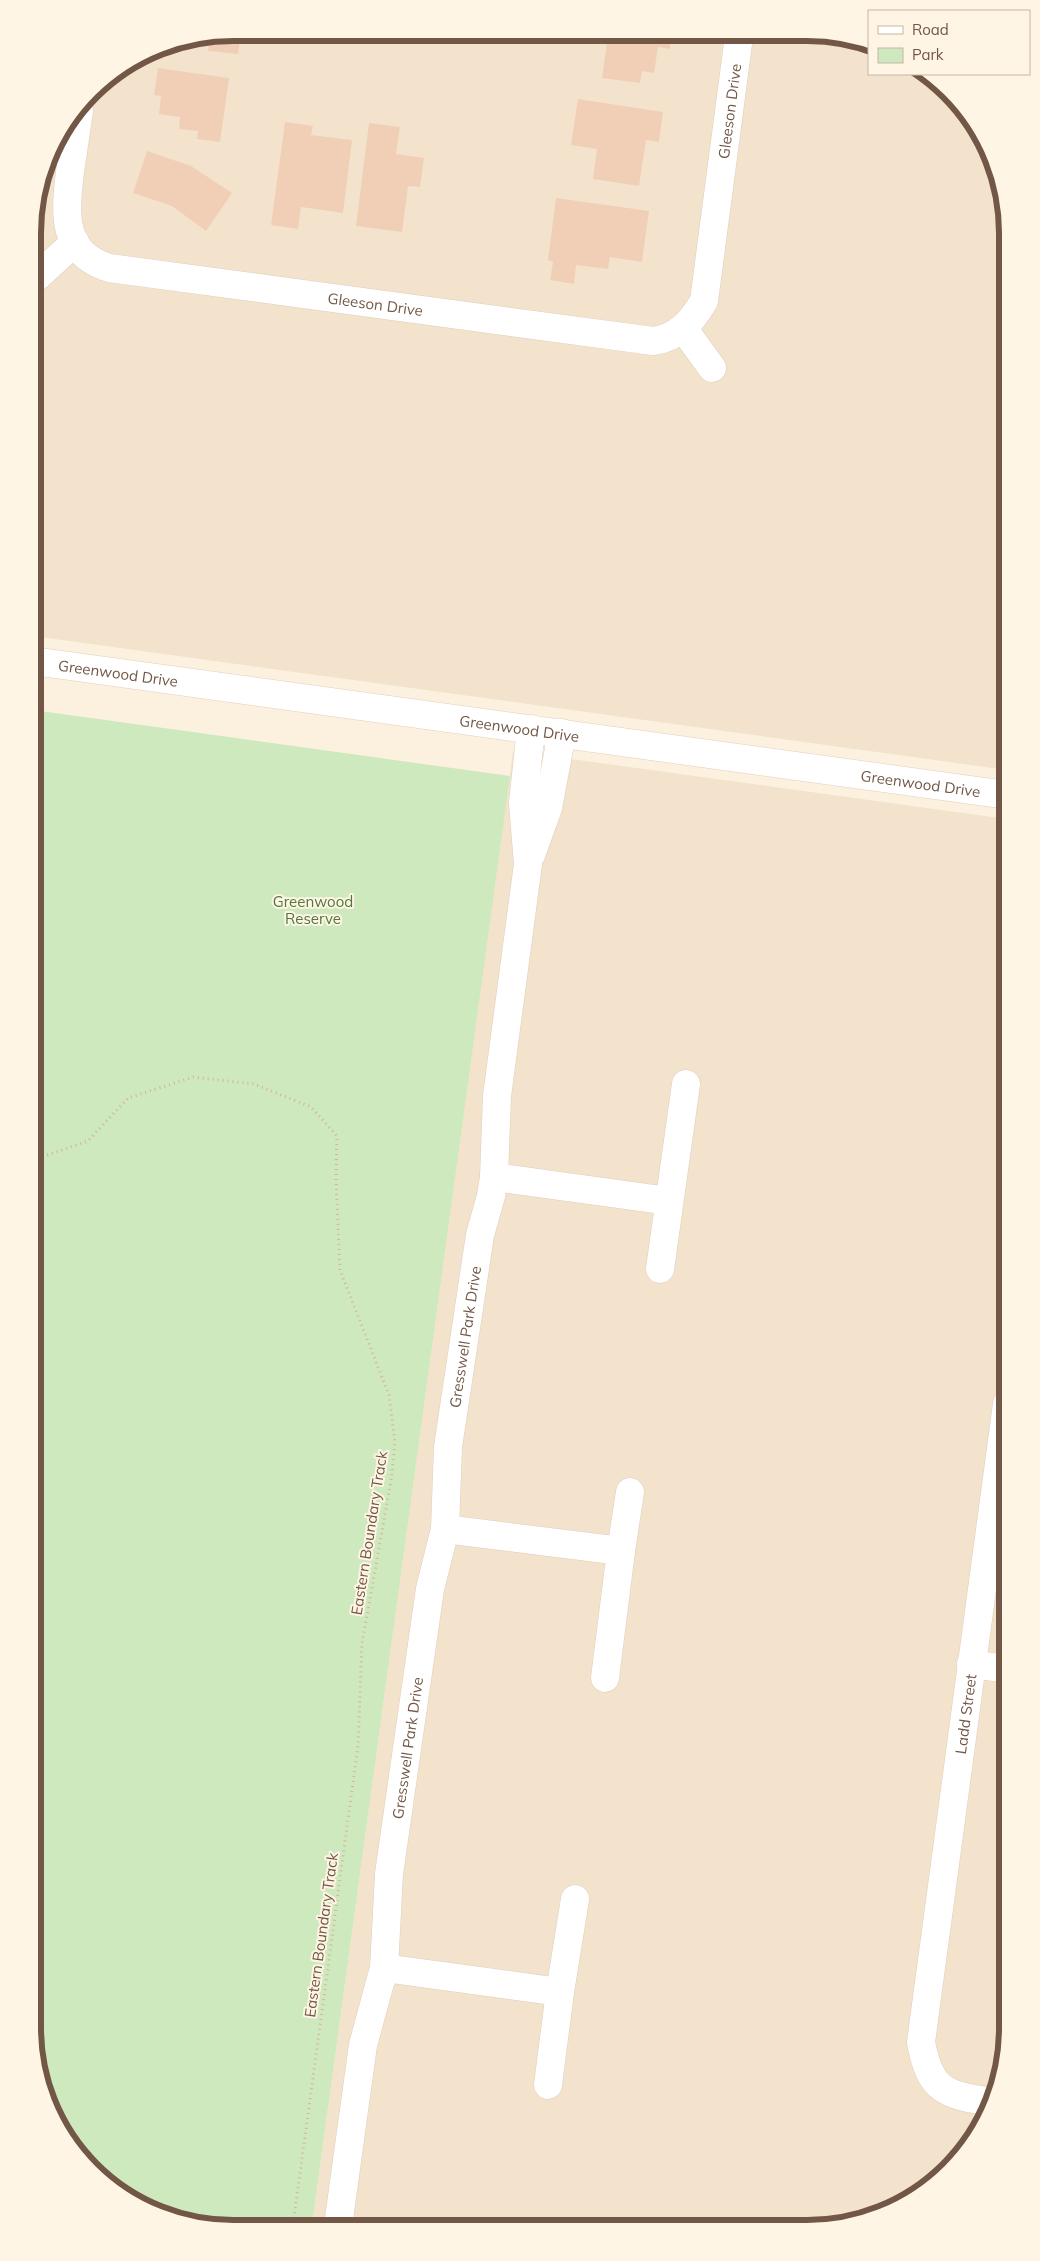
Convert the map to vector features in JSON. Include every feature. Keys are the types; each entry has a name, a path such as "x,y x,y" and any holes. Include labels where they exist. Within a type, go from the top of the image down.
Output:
{"street":[{"name":"Gleeson Drive","path":"78,121 66,210 69,231 75,242 94,263 109,268 653,340 665,339 683,328 704,301 738,41"},
{"path":"41,273 75,242"},
{"path":"683,328 712,368"},
{"name":"Greenwood Drive","path":"41,662 999,794"},
{"name":"Gresswell Park Drive","path":"528,864 523,803 531,730"},
{"name":"Gresswell Park Drive","path":"339,2220 363,2045 384,1968 389,1874 430,1589 445,1529 448,1447 480,1235 491,1196 494,1176 497,1096 528,864 548,808 562,734"},
{"path":"660,1269 686,1084"},
{"path":"494,1176 669,1201"},
{"name":"Ladd Street","path":"985,2101 958,2096 939,2086 929,2073 924,2060 921,2042 999,1462"},
{"path":"605,1678 630,1492"},
{"path":"445,1529 621,1551"},
{"path":"971,1664 999,1668"},
{"path":"548,2085 575,1899"},
{"path":"384,1968 560,1992"}],"path":[{"name":"Eastern Boundary Track","path":"41,1157 88,1141 128,1098 194,1077 254,1084 311,1107 337,1136 336,1179 340,1270 389,1395 395,1443 391,1481 362,1643 358,1746 295,2220"}],"shaded area":[{"path":"233,41 807,41 845,45 868,51 868,75 915,75 924,81 951,106 973,137 989,171 997,208 999,233 999,769 41,637 41,233 45,195 51,171 67,137 81,116 106,89 148,61 171,51 195,45"},
{"path":"513,751 999,818 999,2028 995,2066 989,2090 979,2113 951,2155 924,2180 892,2200 869,2210 845,2216 807,2220 313,2220"}],"green space":[{"name":"Greenwood Reserve","path":"41,711 510,776 313,2220 233,2220 195,2216 171,2210 148,2200 116,2180 97,2164 81,2145 61,2113 51,2090 43,2053 41,2028"}],"building":[{"path":"240,41 238,54 208,51 209,43"},
{"path":"607,41 671,41 670,49 658,47 654,73 642,71 640,83 602,78"},
{"path":"158,68 229,78 220,142 197,139 198,131 179,129 180,117 159,114 161,96 154,95"},
{"path":"578,99 663,112 659,142 646,140 639,186 593,179 597,149 571,145"},
{"path":"285,122 313,126 311,135 352,140 343,213 301,207 298,229 271,225"},
{"path":"369,123 400,127 396,154 424,158 420,187 408,186 402,232 356,226"},
{"path":"147,151 191,166 232,193 206,231 172,206 133,193"},
{"path":"556,198 649,211 642,262 610,257 608,269 576,265 574,284 550,280 553,262 548,260"}]}
